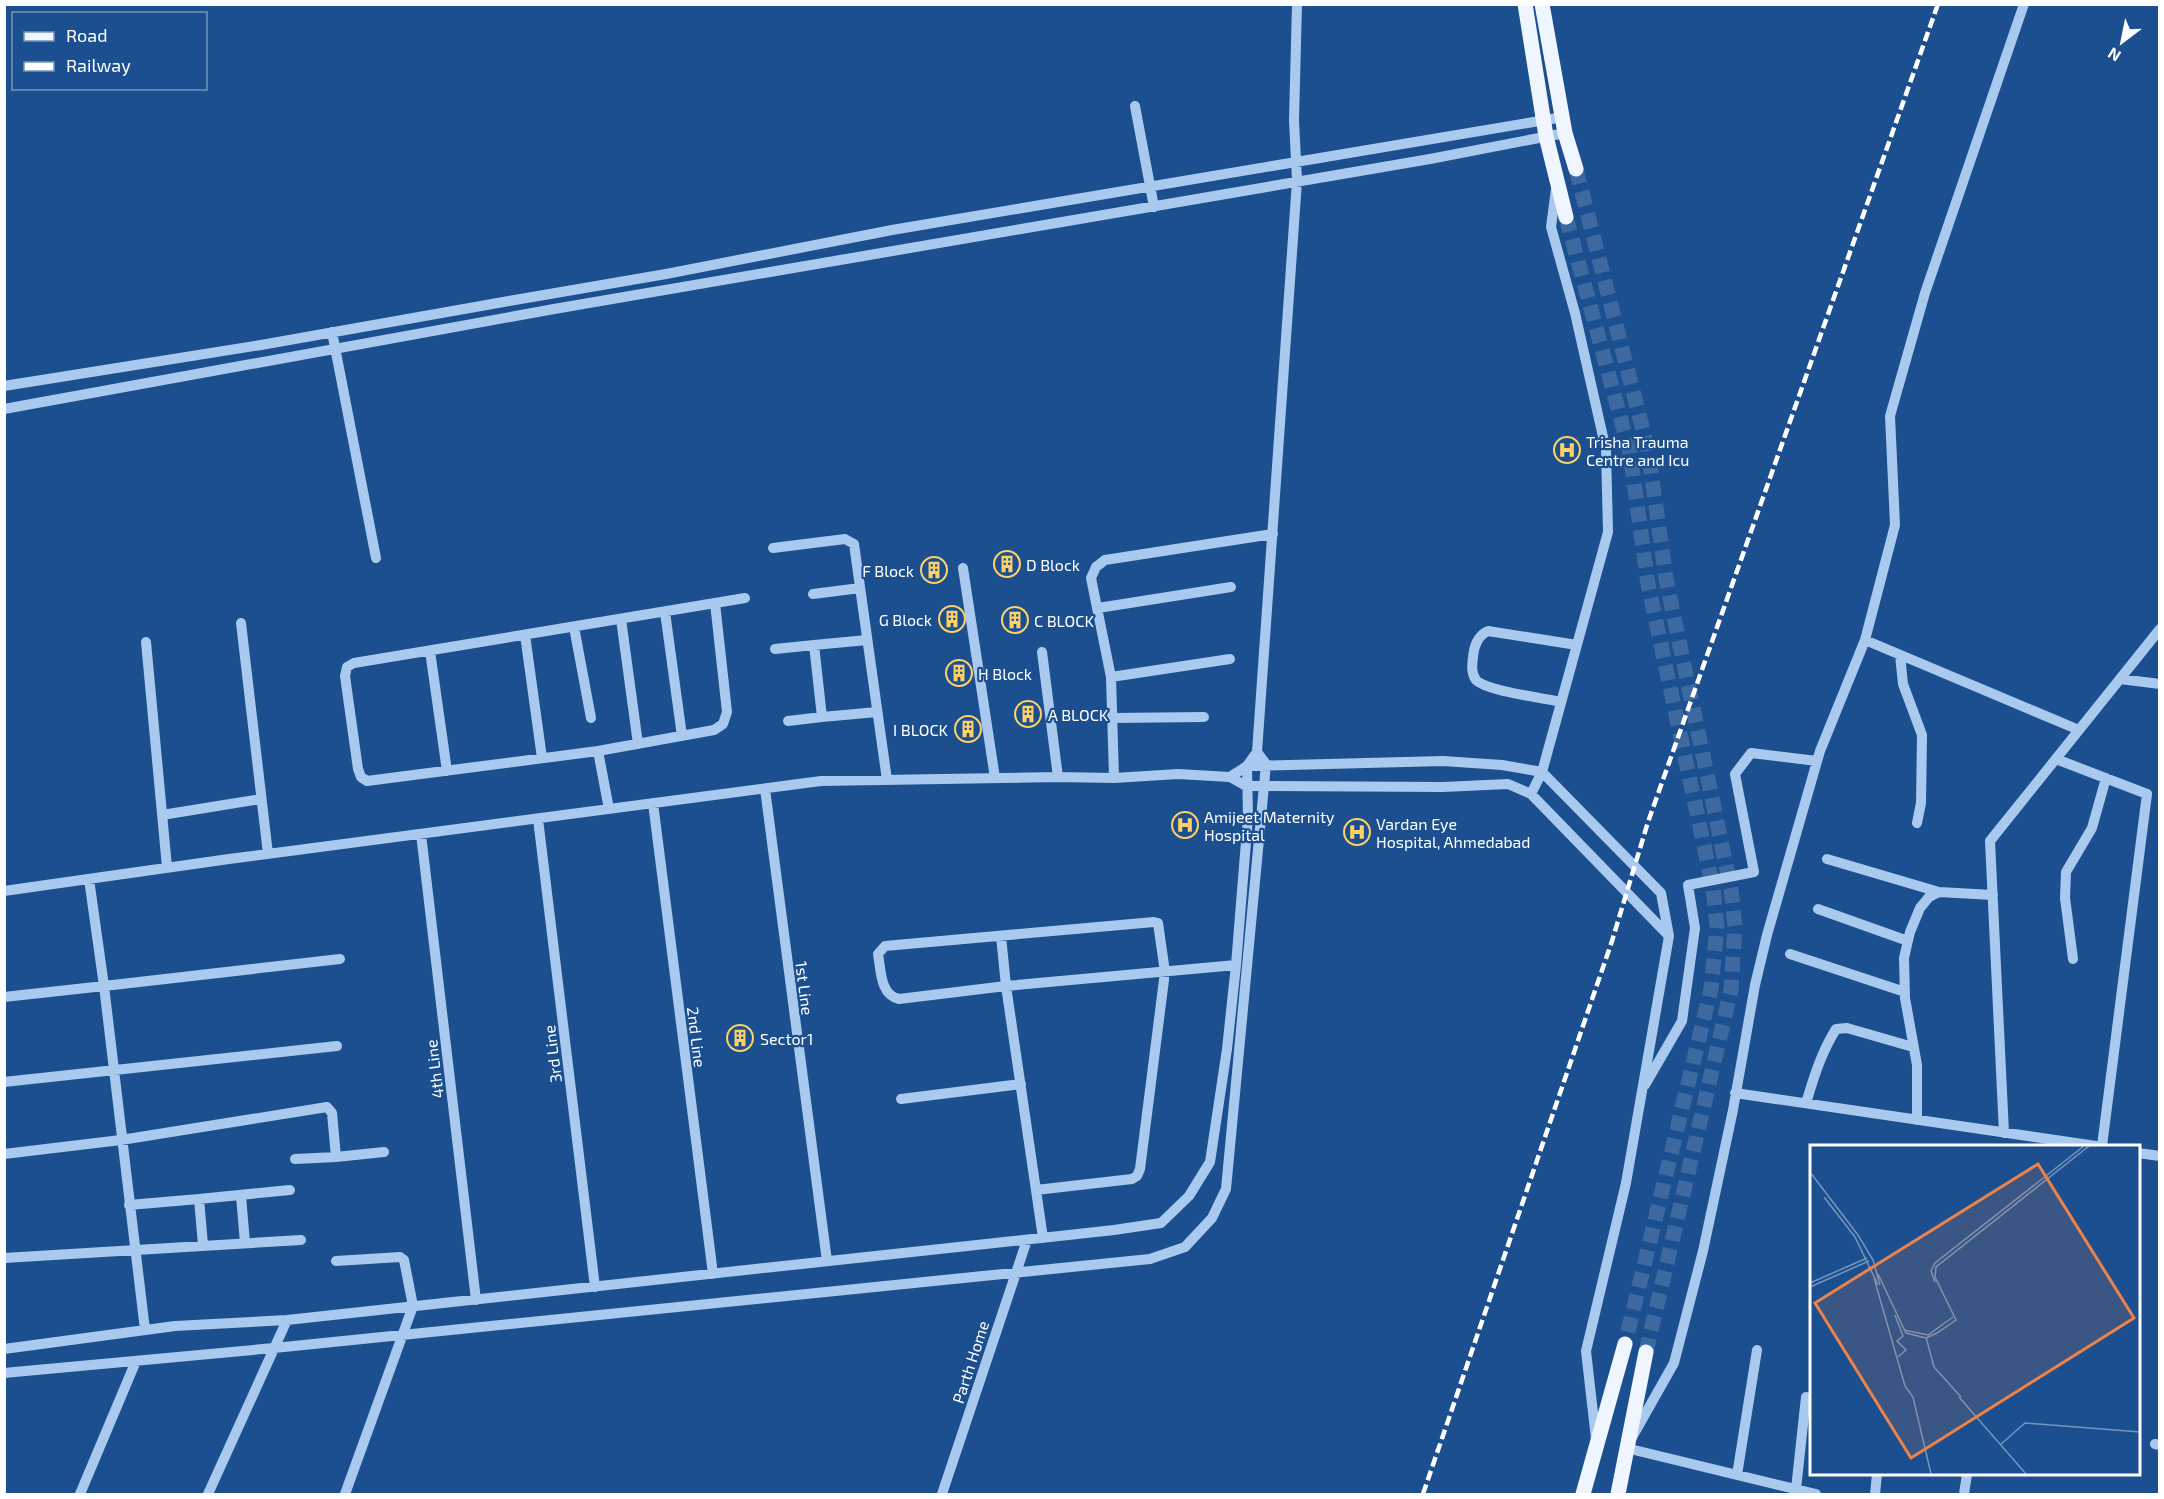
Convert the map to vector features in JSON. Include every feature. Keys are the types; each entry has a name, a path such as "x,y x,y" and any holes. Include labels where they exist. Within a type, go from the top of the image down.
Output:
{"main road":[{"path":"1525,4 1546,136 1566,217"},
{"path":"1542,4 1565,133 1576,169"},
{"path":"1583,1494 1625,1344"},
{"path":"1618,1494 1646,1352"}],"street":[{"path":"1230,777 1247,766 1257,752 1297,181 1294,120 1297,4"},
{"path":"1816,1494 1626,1448 1674,1363 1703,1251 1755,985 1767,935 1817,761 1865,640 1895,525 1890,416 1925,293 2024,4"},
{"path":"1134,106 1154,207"},
{"path":"4,386 666,274 892,230 1563,117"},
{"path":"4,409 490,321 1430,159 1565,133"},
{"path":"1532,794 1542,772 1608,532 1606,450 1575,313 1551,227 1557,180"},
{"path":"487,305 490,321"},
{"path":"333,332 376,558"},
{"path":"1114,778 1111,677 1091,578 1096,567 1105,560 1273,534"},
{"path":"773,548 845,539 854,544 887,780"},
{"path":"963,568 995,778"},
{"path":"1098,608 1232,587"},
{"path":"813,594 860,588"},
{"path":"715,603 728,712 723,724 714,730 598,751 367,781 361,777 356,757 345,675 347,667 354,663 745,598"},
{"path":"665,612 682,736"},
{"path":"621,619 638,744"},
{"path":"241,622 268,854"},
{"path":"574,627 591,718"},
{"path":"2004,1133 1990,841 2160,629"},
{"path":"1561,702 1485,686 1474,676 1472,668 1474,646 1488,631 1576,645"},
{"path":"525,635 543,758"},
{"path":"775,649 867,640"},
{"path":"1865,640 2079,730"},
{"path":"146,642 167,867"},
{"path":"814,645 822,717"},
{"path":"430,651 447,771"},
{"path":"1042,652 1058,777"},
{"path":"1900,655 1904,684 1922,735 1920,803 1917,823"},
{"path":"1111,677 1230,659"},
{"path":"2120,679 2160,684"},
{"path":"788,722 877,712"},
{"path":"1113,718 1204,717"},
{"path":"598,751 609,809"},
{"path":"4,1372 274,1348 1150,1259 1185,1247 1212,1218 1226,1189 1266,764 1257,752"},
{"path":"1641,1091 1682,1021 1695,928 1688,885 1754,872 1735,774 1751,753 1817,761"},
{"path":"2056,759 2147,794 2102,1145"},
{"path":"1247,766 1443,761 1502,765 1542,772 1661,893 1669,936 1626,1183 1586,1351 1596,1445"},
{"path":"4,1349 176,1326 287,1320 1027,1240 1161,1223 1189,1196 1210,1162 1227,1049 1236,965 1248,817 1247,766"},
{"path":"4,891 167,867 821,781 1114,778 1178,774 1230,777 1246,786 1443,787 1508,784 1532,794 1669,936"},
{"path":"2073,958 2065,898 2066,872 2092,828 2106,778"},
{"name":"1st Line","path":"765,789 827,1261"},
{"path":"162,815 261,799"},
{"name":"2nd Line","path":"653,803 713,1274"},
{"name":"3rd Line","path":"538,819 595,1287"},
{"name":"4th Line","path":"421,834 476,1300"},
{"path":"1827,859 1939,892 1993,895"},
{"path":"89,879 145,1330"},
{"path":"1917,1120 1917,1065 1905,992 1904,958 1920,908 1929,897 1939,892"},
{"path":"1818,909 1908,941"},
{"path":"1036,1190 1132,1179 1137,1176 1140,1169 1165,972 1158,922 885,946 878,954 885,991 891,998 898,999 1006,986 1165,972 1236,965"},
{"path":"1001,936 1006,986 1043,1238"},
{"path":"1790,954 1905,992"},
{"path":"4,997 340,959"},
{"path":"1806,1103 1821,1056 1836,1029 1847,1028 1913,1047"},
{"path":"4,1082 337,1046"},
{"path":"900,1099 1021,1083"},
{"path":"1735,1093 2089,1145"},
{"path":"4,1154 122,1140 327,1107 332,1113 336,1157"},
{"path":"295,1159 384,1152"},
{"path":"2140,1153 2160,1156"},
{"path":"129,1205 290,1191"},
{"path":"241,1196 244,1243"},
{"path":"199,1198 203,1245"},
{"path":"4,1258 301,1240"},
{"name":"Parth Home","path":"942,1494 1027,1240"},
{"path":"336,1261 400,1257 404,1260 413,1306 345,1494"},
{"path":"208,1494 287,1320"},
{"path":"1737,1475 1757,1350"},
{"path":"80,1494 136,1361"},
{"path":"1796,1490 1806,1397"},
{"path":"1875,1494 1877,1475"},
{"path":"1964,1494 1967,1475"}],"tunnel":[{"path":"1576,169 1648,450 1666,579 1731,889 1735,927 1731,990 1646,1352"},
{"path":"1566,217 1630,453 1648,584 1713,888 1717,927 1711,989 1625,1344"}],"railway":[{"path":"1423,1494 1612,941 1648,822 1938,4"}],"place":[{"name":"Trisha Trauma Centre and Icu","path":"1567,450"},
{"name":"D Block","path":"1007,564"},
{"name":"F Block","path":"934,570"},
{"name":"G Block","path":"952,619"},
{"name":"C BLOCK","path":"1015,620"},
{"name":"H Block","path":"959,673"},
{"name":"A BLOCK","path":"1028,714"},
{"name":"I BLOCK","path":"968,729"},
{"name":"Amijeet Maternity Hospital","path":"1185,825"},
{"name":"Vardan Eye Hospital, Ahmedabad","path":"1357,832"},
{"name":"Sector1","path":"740,1038"}]}
